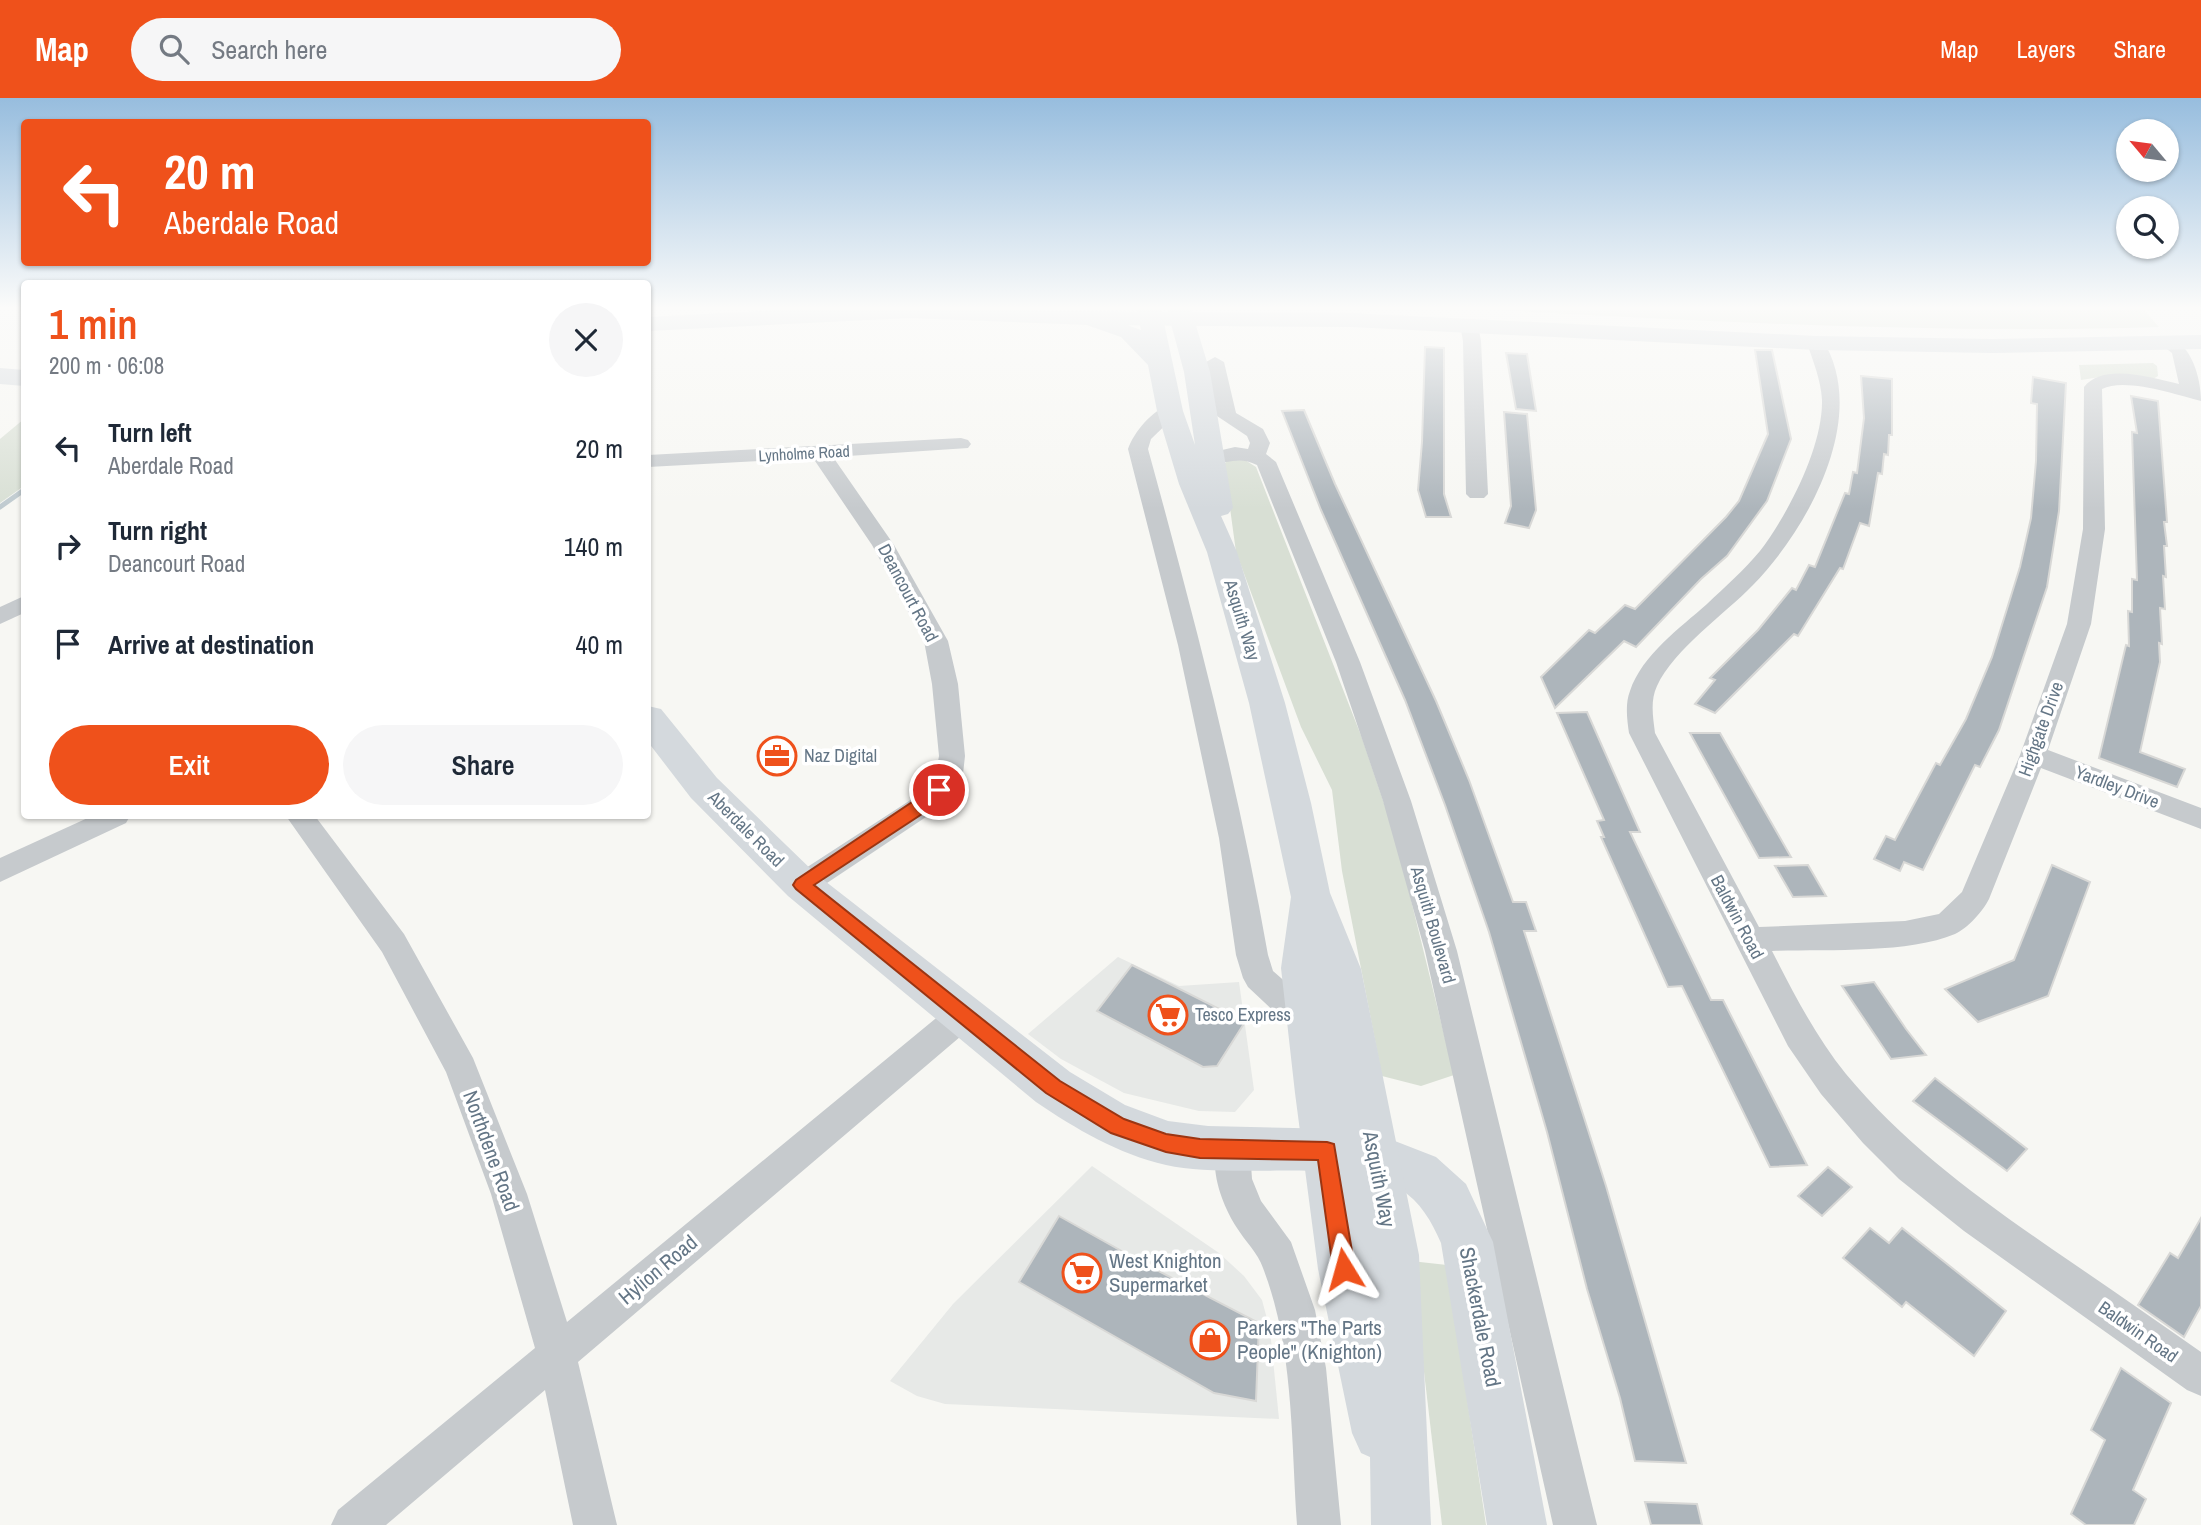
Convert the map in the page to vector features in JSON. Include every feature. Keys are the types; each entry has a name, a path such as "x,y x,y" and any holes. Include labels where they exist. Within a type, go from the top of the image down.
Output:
{"main road":[{"name":"Asquith Way","path":"1162,376 1193,484 1222,552 1267,703 1292,803 1310,893 1339,969 1350,1153"},
{"name":"Asquith Way","path":"1198,376 1212,458 1222,552"},
{"name":"Aberdale Road","path":"651,723 704,788 802,885 1053,1087 1118,1126 1166,1143 1200,1149 1350,1153"},
{"name":"Asquith Way","path":"1310,893 1303,968 1309,1023 1350,1153 1393,1255 1400,1520"},
{"name":"Shackerdale Road","path":"1350,1153 1418,1171 1436,1185 1462,1227 1475,1279 1517,1525"}],"street":[{"name":"Asquith Boulevard","path":"1218,376 1227,416 1256,433 1260,443 1255,456 1266,462 1348,662 1397,801 1441,951 1575,1525"},
{"path":"1471,376 1477,494"},
{"name":"Baldwin Road","path":"1826,376 1831,408 1827,431 1804,489 1769,554 1745,581 1663,660 1646,682 1639,704 1642,733 1800,1036 1833,1083 1875,1132 1912,1167 1977,1218 2201,1376"},
{"path":"2167,376 2183,391"},
{"name":"Highgate Drive","path":"1749,940 1905,933 1948,924 1974,899 2033,755 2079,624 2094,529 2093,387 2097,382 2115,379 2183,391"},
{"path":"1170,411 1142,437 1138,449 1193,658 1233,838 1252,955 1259,978 1309,1023"},
{"name":"Lynholme Road","path":"651,461 961,444"},
{"name":"Deancourt Road","path":"802,885 919,808 939,790 948,774 952,757 945,684 936,640 883,545 820,453"},
{"path":"1212,458 1235,453 1255,456"},
{"path":"0,617 21,605"},
{"name":"Yardley Drive","path":"2033,755 2201,819"},
{"path":"0,872 110,819"},
{"name":"Northdene Road","path":"302,819 393,943 461,1068 509,1194 557,1355 594,1525"},
{"name":"Hylion Road","path":"353,1525 964,1016"},
{"path":"1232,1149 1234,1179 1248,1213 1278,1255 1296,1310 1306,1368 1319,1525"}],"shaded area":[{"path":"2080,376 2109,376 2081,380"},
{"path":"2119,376 2158,376 2153,379"},
{"path":"21,422 21,488 0,503 0,439"},
{"path":"1231,458 1245,460 1256,467 1362,738 1396,839 1454,1075 1421,1086 1382,1076 1342,871 1332,790 1301,727 1236,552 1224,464"},
{"path":"1118,957 1179,986 1239,982 1254,1090 1235,1112 1199,1111 1124,1093 1061,1059 1028,1034"},
{"path":"1092,1166 1219,1253 1244,1276 1262,1300 1270,1330 1279,1419 945,1404 917,1396 890,1381 953,1304"},
{"path":"1411,1261 1447,1265 1486,1525 1442,1525"}],"building":[{"path":"1424,376 1444,376 1444,494 1451,517 1426,517 1418,490"},
{"path":"1510,376 1530,376 1536,411 1516,409"},
{"path":"1759,376 1777,376 1791,439 1767,501 1727,556 1701,579 1636,647 1624,641 1555,708 1541,677 1589,630 1595,633 1625,605 1635,609 1726,517 1739,501 1768,434"},
{"path":"1861,376 1892,379 1892,435 1889,435 1888,455 1884,454 1882,474 1878,473 1869,526 1860,523 1843,569 1840,568 1798,636 1794,634 1715,713 1695,704 1715,680 1710,678 1758,630 1792,588 1796,590 1809,565 1815,567 1845,493 1849,494 1853,472 1857,473 1864,418"},
{"path":"2033,377 2066,383 2059,511 2047,587 1999,730 1980,767 1975,765 1923,870 1904,862 1900,871 1874,859 1886,836 1895,840 1936,763 1940,765 1966,719 1992,657 2020,567 2031,518 2036,461 2037,404 2031,403"},
{"path":"2131,396 2158,401 2167,522 2164,522 2167,546 2164,546 2166,577 2163,576 2165,609 2160,608 2160,662 2140,752 2185,769 2177,787 2099,758 2126,645 2129,646 2128,611 2132,612 2132,579 2137,580 2132,432 2137,433"},
{"path":"1304,410 1335,484 1436,701 1469,780 1513,902 1526,902 1536,931 1524,931 1606,1186 1686,1463 1635,1461 1547,1132 1489,932 1405,700 1321,510 1282,411"},
{"path":"1504,412 1527,414 1536,510 1529,528 1505,523 1511,506"},
{"path":"1587,712 1640,832 1630,832 1711,1000 1723,1000 1807,1165 1770,1167 1682,986 1668,987 1601,837 1604,837 1597,821 1604,820 1557,713"},
{"path":"1690,733 1720,733 1791,857 1759,858"},
{"path":"1808,865 1826,896 1793,897 1775,866"},
{"path":"2052,865 2090,882 2048,996 1978,1022 1945,989 2014,960"},
{"name":"Tesco Express","path":"1132,965 1245,1022 1217,1066 1203,1067 1097,1011"},
{"path":"1874,982 1926,1055 1891,1059 1842,986"},
{"path":"1935,1078 2027,1149 2007,1171 1913,1101"},
{"path":"1828,1167 1852,1187 1822,1216 1798,1196"},
{"path":"1059,1216 1259,1323 1256,1401 1214,1393 1019,1282"},
{"path":"2201,1218 2201,1306 2184,1337 2138,1305 2170,1253 2178,1258"},
{"path":"1870,1228 1889,1243 1902,1228 2006,1311 1974,1356 1906,1302 1902,1307 1843,1258"},
{"path":"2121,1368 2171,1403 2133,1490 2146,1499 2134,1525 2086,1525 2071,1514 2105,1440 2091,1430"},
{"path":"1645,1502 1697,1504 1702,1525 1651,1525"}],"waterway":[{"path":"0,507 21,492"}],"place":[{"name":"Naz Digital","path":"777,756"},
{"name":"Tesco Express","path":"1168,1015"},
{"name":"West Knighton Supermarket","path":"1082,1273"},
{"name":"Parkers \"The Parts People\" (Knighton)","path":"1210,1340"}],"route":[{"path":"939,790 919,808 802,885 1053,1087 1118,1126 1166,1143 1200,1149 1327,1151 1344,1269"}]}
